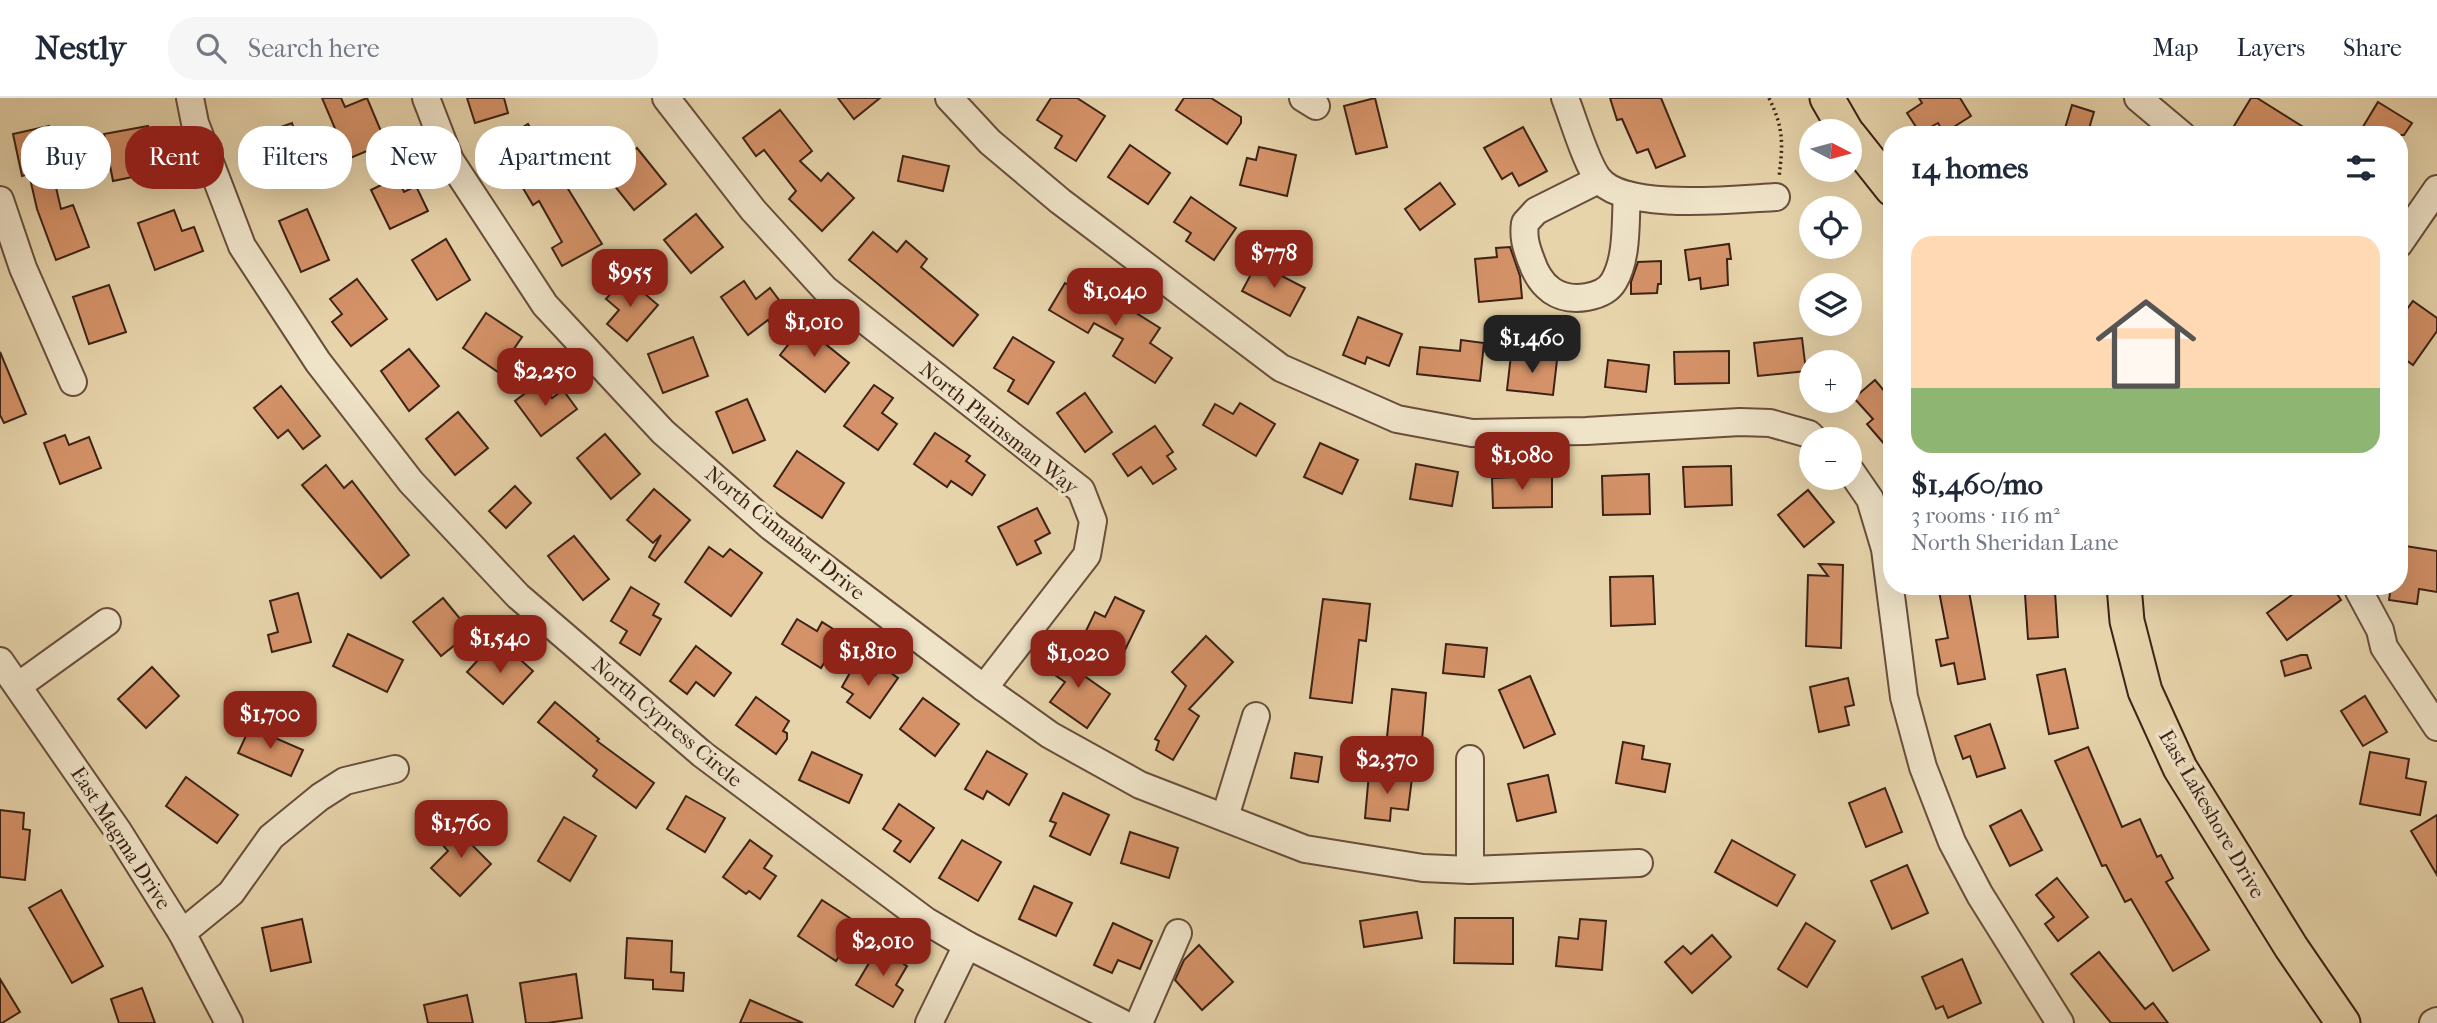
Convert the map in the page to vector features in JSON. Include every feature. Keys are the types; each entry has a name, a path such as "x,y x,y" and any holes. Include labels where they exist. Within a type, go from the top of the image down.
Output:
{"main road":[{"path":"1827,98 1839,119"},
{"path":"1862,151 1883,178"},
{"name":"East Lakeshore Drive","path":"2125,595 2127,621 2145,691 2180,768 2277,926 2343,1023"}],"street":[{"name":"North Cypress Circle","path":"190,98 195,123 243,246 318,362 411,482 518,596 702,754 926,921 967,945 1122,1023"},
{"name":"North Cinnabar Drive","path":"426,98 450,160 545,305 663,432 771,527 1050,735 1140,785 1305,849 1423,868 1470,870 1639,863"},
{"name":"North Plainsman Way","path":"666,98 753,209 825,289 1081,490 1093,521 1087,555 984,688"},
{"path":"948,98 990,142 1060,201 1281,369 1397,419 1472,433 1586,431 1740,422 1770,423 1799,432"},
{"path":"1565,98 1598,180 1615,192 1641,199 1702,201 1776,197"},
{"path":"2138,98 2171,126"},
{"path":"1598,180 1536,211 1525,223 1524,240 1534,269 1544,287 1551,291 1564,297 1584,297 1604,291 1615,280 1622,252 1627,195"},
{"path":"2408,231 2437,189"},
{"path":"0,200 23,268 73,382"},
{"path":"1862,487 1870,499 1883,542"},
{"path":"1891,595 1904,697 1923,767 1952,842 1980,895 2060,1023"},
{"path":"2361,595 2380,630 2384,647 2437,727"},
{"path":"18,686 107,622"},
{"name":"East Magma Drive","path":"0,661 118,831 183,933 229,1023"},
{"path":"1225,817 1256,716"},
{"path":"1470,759 1470,870"},
{"path":"183,933 231,893 271,837 320,797 345,781 395,769"},
{"path":"1139,1023 1178,933"},
{"path":"929,1023 967,945"}],"path":[{"path":"1769,98 1780,121 1783,144 1776,197"}],"building":[{"path":"322,98 341,98 345,107 367,98 379,126 366,126 366,151 352,157 352,126 334,126"},
{"path":"467,98 504,98 508,113 475,123"},
{"path":"838,98 880,98 854,119"},
{"path":"1051,98 1077,98 1105,116 1076,161 1055,148 1062,136 1037,120"},
{"path":"1184,98 1211,98 1241,117 1241,123 1227,144 1176,110"},
{"path":"1375,98 1387,147 1356,154 1344,106"},
{"path":"1610,98 1661,98 1685,156 1656,168 1648,149 1637,153 1622,119 1617,120"},
{"path":"1919,98 1960,98 1971,116 1955,126 1940,126 1938,123 1933,126 1915,126 1907,113 1922,103"},
{"path":"2251,98 2257,98 2302,126 2234,126"},
{"path":"2378,102 2412,123 2408,129 2408,126 2363,126"},
{"path":"2072,105 2094,112 2090,126 2066,126"},
{"path":"780,110 812,151 800,161 821,181 828,173 854,198 822,231 789,199 796,191 764,150 756,156 743,138"},
{"path":"1523,127 1547,171 1519,186 1512,173 1502,179 1484,148"},
{"path":"125,130 125,179 113,181 111,171 111,133"},
{"path":"21,132 21,171 13,134"},
{"path":"1130,145 1170,173 1148,204 1108,177"},
{"path":"1259,147 1296,155 1287,196 1240,185 1247,158 1256,160"},
{"path":"636,149 666,184 634,210 617,189 636,189"},
{"path":"903,156 949,166 943,191 898,181"},
{"path":"1440,183 1455,204 1420,230 1405,209"},
{"path":"32,189 56,189 61,209 73,205 89,247 56,260"},
{"path":"403,189 404,192 417,189 428,211 390,229 371,190"},
{"path":"523,189 568,189 602,244 562,266 552,248 562,242 539,201 533,205"},
{"path":"1191,197 1236,228 1214,260 1186,241 1191,233 1174,222"},
{"path":"307,209 329,260 301,272 279,221"},
{"path":"174,210 182,231 194,227 203,251 155,270 138,223"},
{"path":"696,214 723,247 691,273 664,240"},
{"path":"873,232 897,252 906,241 927,259 921,267 978,315 953,346 849,260"},
{"path":"446,239 470,280 437,300 412,260"},
{"path":"1729,244 1731,259 1727,259 1728,285 1701,289 1700,278 1689,280 1685,250"},
{"path":"1510,247 1520,276 1522,298 1479,302 1475,259 1497,257 1496,248"},
{"path":"1661,261 1661,284 1658,284 1657,293 1631,294 1631,282 1638,262"},
{"path":"1257,263 1305,288 1290,316 1242,291"},
{"path":"625,277 658,305 627,341 607,324 619,310 606,299"},
{"path":"357,279 387,319 351,346 332,322 342,314 330,299"},
{"path":"744,281 756,299 770,288 788,312 771,325 768,320 748,335 721,297"},
{"path":"1065,283 1087,296 1093,286 1160,328 1150,343 1172,358 1155,383 1113,356 1123,339 1094,323 1088,333 1049,310"},
{"path":"109,285 126,332 89,344 73,297"},
{"path":"2413,301 2437,318 2437,331 2413,365 2408,361 2408,308"},
{"path":"486,313 522,337 498,372 463,348"},
{"path":"1358,317 1402,334 1389,366 1367,357 1365,364 1343,355"},
{"path":"803,326 849,363 825,392 780,355"},
{"path":"693,337 708,376 663,393 648,354"},
{"path":"1013,337 1054,362 1028,404 1008,391 1014,380 994,368"},
{"path":"1802,338 1803,350 1799,350 1799,372 1758,376 1754,343"},
{"path":"1461,340 1484,343 1480,381 1417,374 1420,347 1460,351"},
{"path":"409,349 439,386 409,411 381,371"},
{"path":"1729,351 1729,383 1675,384 1674,352"},
{"path":"0,352 26,414 4,423 0,415"},
{"path":"1511,355 1557,360 1553,395 1507,390"},
{"path":"1608,360 1649,365 1646,392 1605,387"},
{"path":"1875,380 1883,389 1883,443 1867,424 1873,419 1862,407 1862,391"},
{"path":"540,382 552,398 563,390 577,409 541,436 515,401"},
{"path":"874,385 893,398 882,413 897,424 878,450 844,426"},
{"path":"281,386 320,436 303,449 288,430 278,438 254,408"},
{"path":"1085,393 1112,432 1085,452 1057,413"},
{"path":"747,399 765,440 733,453 716,412"},
{"path":"1240,403 1275,424 1256,456 1203,425 1215,404 1233,414"},
{"path":"458,412 488,448 455,475 426,439"},
{"path":"1155,426 1173,452 1167,456 1176,469 1153,484 1141,467 1128,476 1113,454"},
{"path":"935,433 970,456 966,461 985,475 972,495 951,481 947,487 914,464"},
{"path":"605,434 640,474 611,499 577,458"},
{"path":"65,435 69,445 89,437 101,468 60,484 44,443"},
{"path":"1320,443 1358,460 1342,494 1304,477"},
{"path":"797,451 844,483 822,518 774,486"},
{"path":"1416,464 1458,472 1452,506 1410,499"},
{"path":"326,465 344,488 352,481 409,555 381,578 302,485"},
{"path":"1731,466 1732,505 1685,507 1683,467"},
{"path":"1649,474 1650,514 1603,515 1602,476"},
{"path":"1552,476 1552,507 1493,508 1492,478"},
{"path":"515,486 531,503 506,528 489,511"},
{"path":"654,489 690,520 655,561 649,557 661,535 653,543 627,520"},
{"path":"1808,490 1834,522 1804,547 1778,515"},
{"path":"1037,508 1050,533 1035,541 1041,553 1017,565 998,527"},
{"path":"574,536 609,579 583,600 548,556"},
{"path":"2408,546 2437,551 2437,592 2419,589 2417,604 2389,600 2390,595 2408,595"},
{"path":"709,547 723,557 730,549 762,573 731,616 685,582"},
{"path":"1819,564 1843,565 1841,648 1806,646 1808,575 1828,576"},
{"path":"1653,576 1655,624 1611,626 1610,577"},
{"path":"631,587 659,604 653,615 661,619 640,655 620,643 627,631 611,621"},
{"path":"298,593 311,642 272,652 268,635 278,632 270,601"},
{"path":"1940,595 1970,595 1985,679 1958,684 1954,663 1941,666 1936,640 1948,638"},
{"path":"2025,595 2055,595 2058,637 2028,639"},
{"path":"2292,595 2338,595 2341,600 2287,640 2267,613"},
{"path":"1115,597 1144,611 1124,652 1085,633 1095,612 1105,617"},
{"path":"443,598 471,632 441,656 413,622"},
{"path":"1323,599 1370,604 1366,641 1359,640 1352,703 1310,698"},
{"path":"797,619 817,631 822,622 841,634 821,668 782,644"},
{"path":"348,634 403,660 387,692 333,666"},
{"path":"1206,636 1233,662 1189,709 1199,716 1173,760 1156,750 1159,741 1155,739 1186,686 1172,672"},
{"path":"1446,644 1487,648 1484,677 1443,673"},
{"path":"696,646 731,673 714,696 696,682 687,694 670,681"},
{"path":"1069,648 1091,663 1083,675 1110,694 1087,728 1050,702 1065,682 1052,673"},
{"path":"488,649 504,663 513,653 533,671 503,704 467,672"},
{"path":"2307,655 2311,668 2285,676 2281,661"},
{"path":"856,662 875,675 881,666 898,678 870,718 847,702 853,694 842,687"},
{"path":"152,667 179,696 146,728 118,699"},
{"path":"2065,669 2078,728 2049,734 2037,675"},
{"path":"1530,676 1555,734 1524,748 1499,690"},
{"path":"1848,678 1854,705 1845,707 1849,725 1819,732 1810,687"},
{"path":"1392,689 1426,693 1422,740 1387,737"},
{"path":"2365,696 2387,732 2363,746 2341,711"},
{"path":"756,697 789,721 783,731 787,733 787,739 776,754 736,725"},
{"path":"923,698 959,724 935,756 900,729"},
{"path":"555,702 599,739 597,741 654,783 636,808 593,776 597,770 538,722"},
{"path":"1990,724 2005,768 1977,777 1970,756 1963,759 1955,736"},
{"path":"250,727 303,750 291,776 238,753"},
{"path":"1623,742 1644,746 1642,759 1670,764 1665,792 1616,783"},
{"path":"2088,747 2122,827 2140,819 2157,857 2161,855 2173,878 2166,882 2209,950 2173,971 2131,899 2125,902 2106,865 2102,866 2055,761"},
{"path":"987,751 1027,774 1009,805 987,791 983,799 965,789"},
{"path":"812,752 862,775 849,803 799,780"},
{"path":"2370,752 2409,759 2406,778 2426,782 2420,815 2360,804"},
{"path":"1295,753 1322,757 1318,782 1291,778"},
{"path":"1369,773 1412,778 1408,810 1391,808 1390,821 1365,818"},
{"path":"1548,775 1556,812 1517,821 1508,784"},
{"path":"186,777 238,815 217,843 166,806"},
{"path":"1885,788 1902,832 1866,847 1849,803"},
{"path":"1063,793 1109,815 1090,855 1050,836 1056,823 1050,821"},
{"path":"686,796 725,818 705,852 667,829"},
{"path":"899,804 934,828 910,862 894,851 901,841 883,829"},
{"path":"0,810 24,813 23,829 30,830 25,880 0,877"},
{"path":"2021,810 2042,850 2010,866 1990,826"},
{"path":"2437,815 2437,875 2411,831"},
{"path":"564,817 596,836 570,881 538,861"},
{"path":"463,820 479,835 471,844 491,864 460,896 431,868 448,851 441,843"},
{"path":"1130,832 1178,848 1169,878 1121,863"},
{"path":"750,840 772,856 764,868 776,876 760,899 749,891 746,894 723,877"},
{"path":"962,840 1001,862 978,901 939,878"},
{"path":"1732,840 1795,875 1777,906 1715,872"},
{"path":"1907,865 1928,913 1892,929 1871,881"},
{"path":"2057,878 2088,917 2058,941 2045,924 2054,917 2036,895"},
{"path":"1034,886 1072,903 1056,936 1019,919"},
{"path":"61,890 103,966 72,983 29,908"},
{"path":"822,900 859,924 836,961 798,936"},
{"path":"1417,912 1422,938 1364,947 1360,921"},
{"path":"1455,918 1513,918 1513,964 1454,963"},
{"path":"302,919 311,962 271,971 262,928"},
{"path":"1580,919 1606,921 1602,970 1556,966 1559,937 1578,939"},
{"path":"1113,923 1152,941 1140,969 1118,960 1112,973 1094,965"},
{"path":"1806,923 1835,941 1807,987 1778,969"},
{"path":"1712,935 1731,957 1692,993 1665,962 1683,946 1691,954"},
{"path":"627,938 672,941 671,972 684,973 683,991 653,989 653,980 625,978"},
{"path":"1199,945 1233,982 1202,1010 1175,980 1184,960"},
{"path":"878,948 907,966 896,985 903,990 893,1007 856,985"},
{"path":"2099,952 2145,1009 2153,1003 2168,1023 2111,1023 2071,974"},
{"path":"1962,959 1981,1003 1948,1018 1943,1006 1936,1009 1922,977"},
{"path":"576,974 582,1018 526,1023 520,983"},
{"path":"0,979 20,1012 2,1023 0,1023"},
{"path":"142,988 155,1023 119,1023 111,999"},
{"path":"467,995 473,1023 428,1023 424,1005"},
{"path":"750,1000 803,1023 740,1023"}]}
